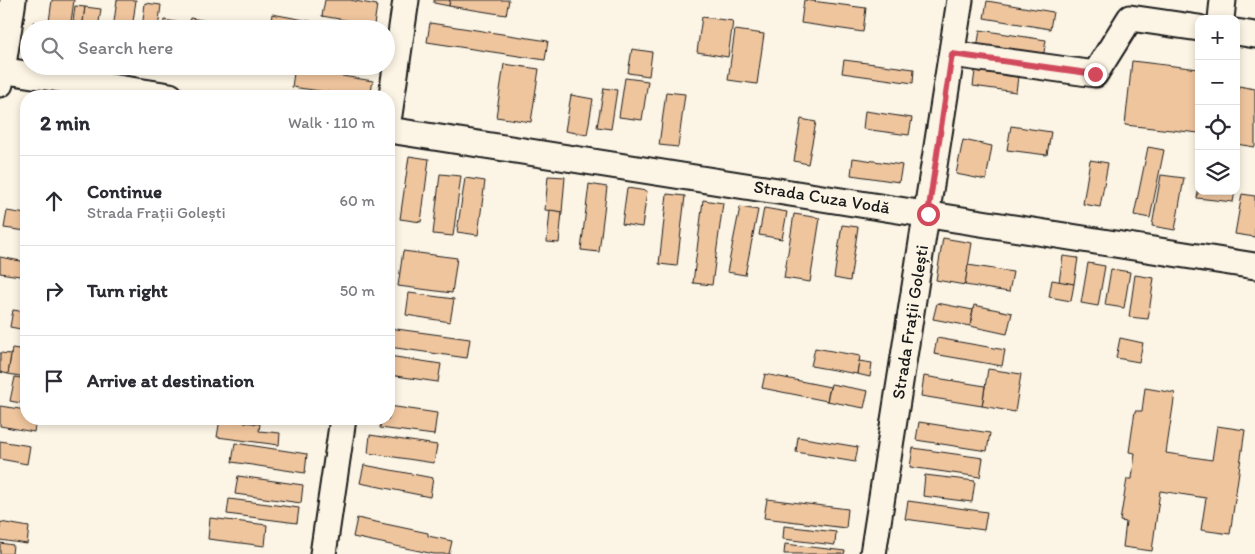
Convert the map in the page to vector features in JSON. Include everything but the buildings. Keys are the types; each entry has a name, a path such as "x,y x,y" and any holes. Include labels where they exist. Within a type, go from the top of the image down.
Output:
{"street":[{"path":"13,0 1,75 122,90"},
{"path":"395,74 406,0"},
{"name":"Strada Frații Golești","path":"872,554 928,214 960,0"},
{"path":"1221,15 1223,0"},
{"path":"952,54 1095,74 1130,18 1195,27"},
{"path":"1240,32 1255,34"},
{"path":"393,90 395,75"},
{"name":"Strada Cuza Vodă","path":"395,131 1255,266"},
{"path":"323,554 342,425"}],"route":[{"path":"928,214 952,54 1095,74"}]}
